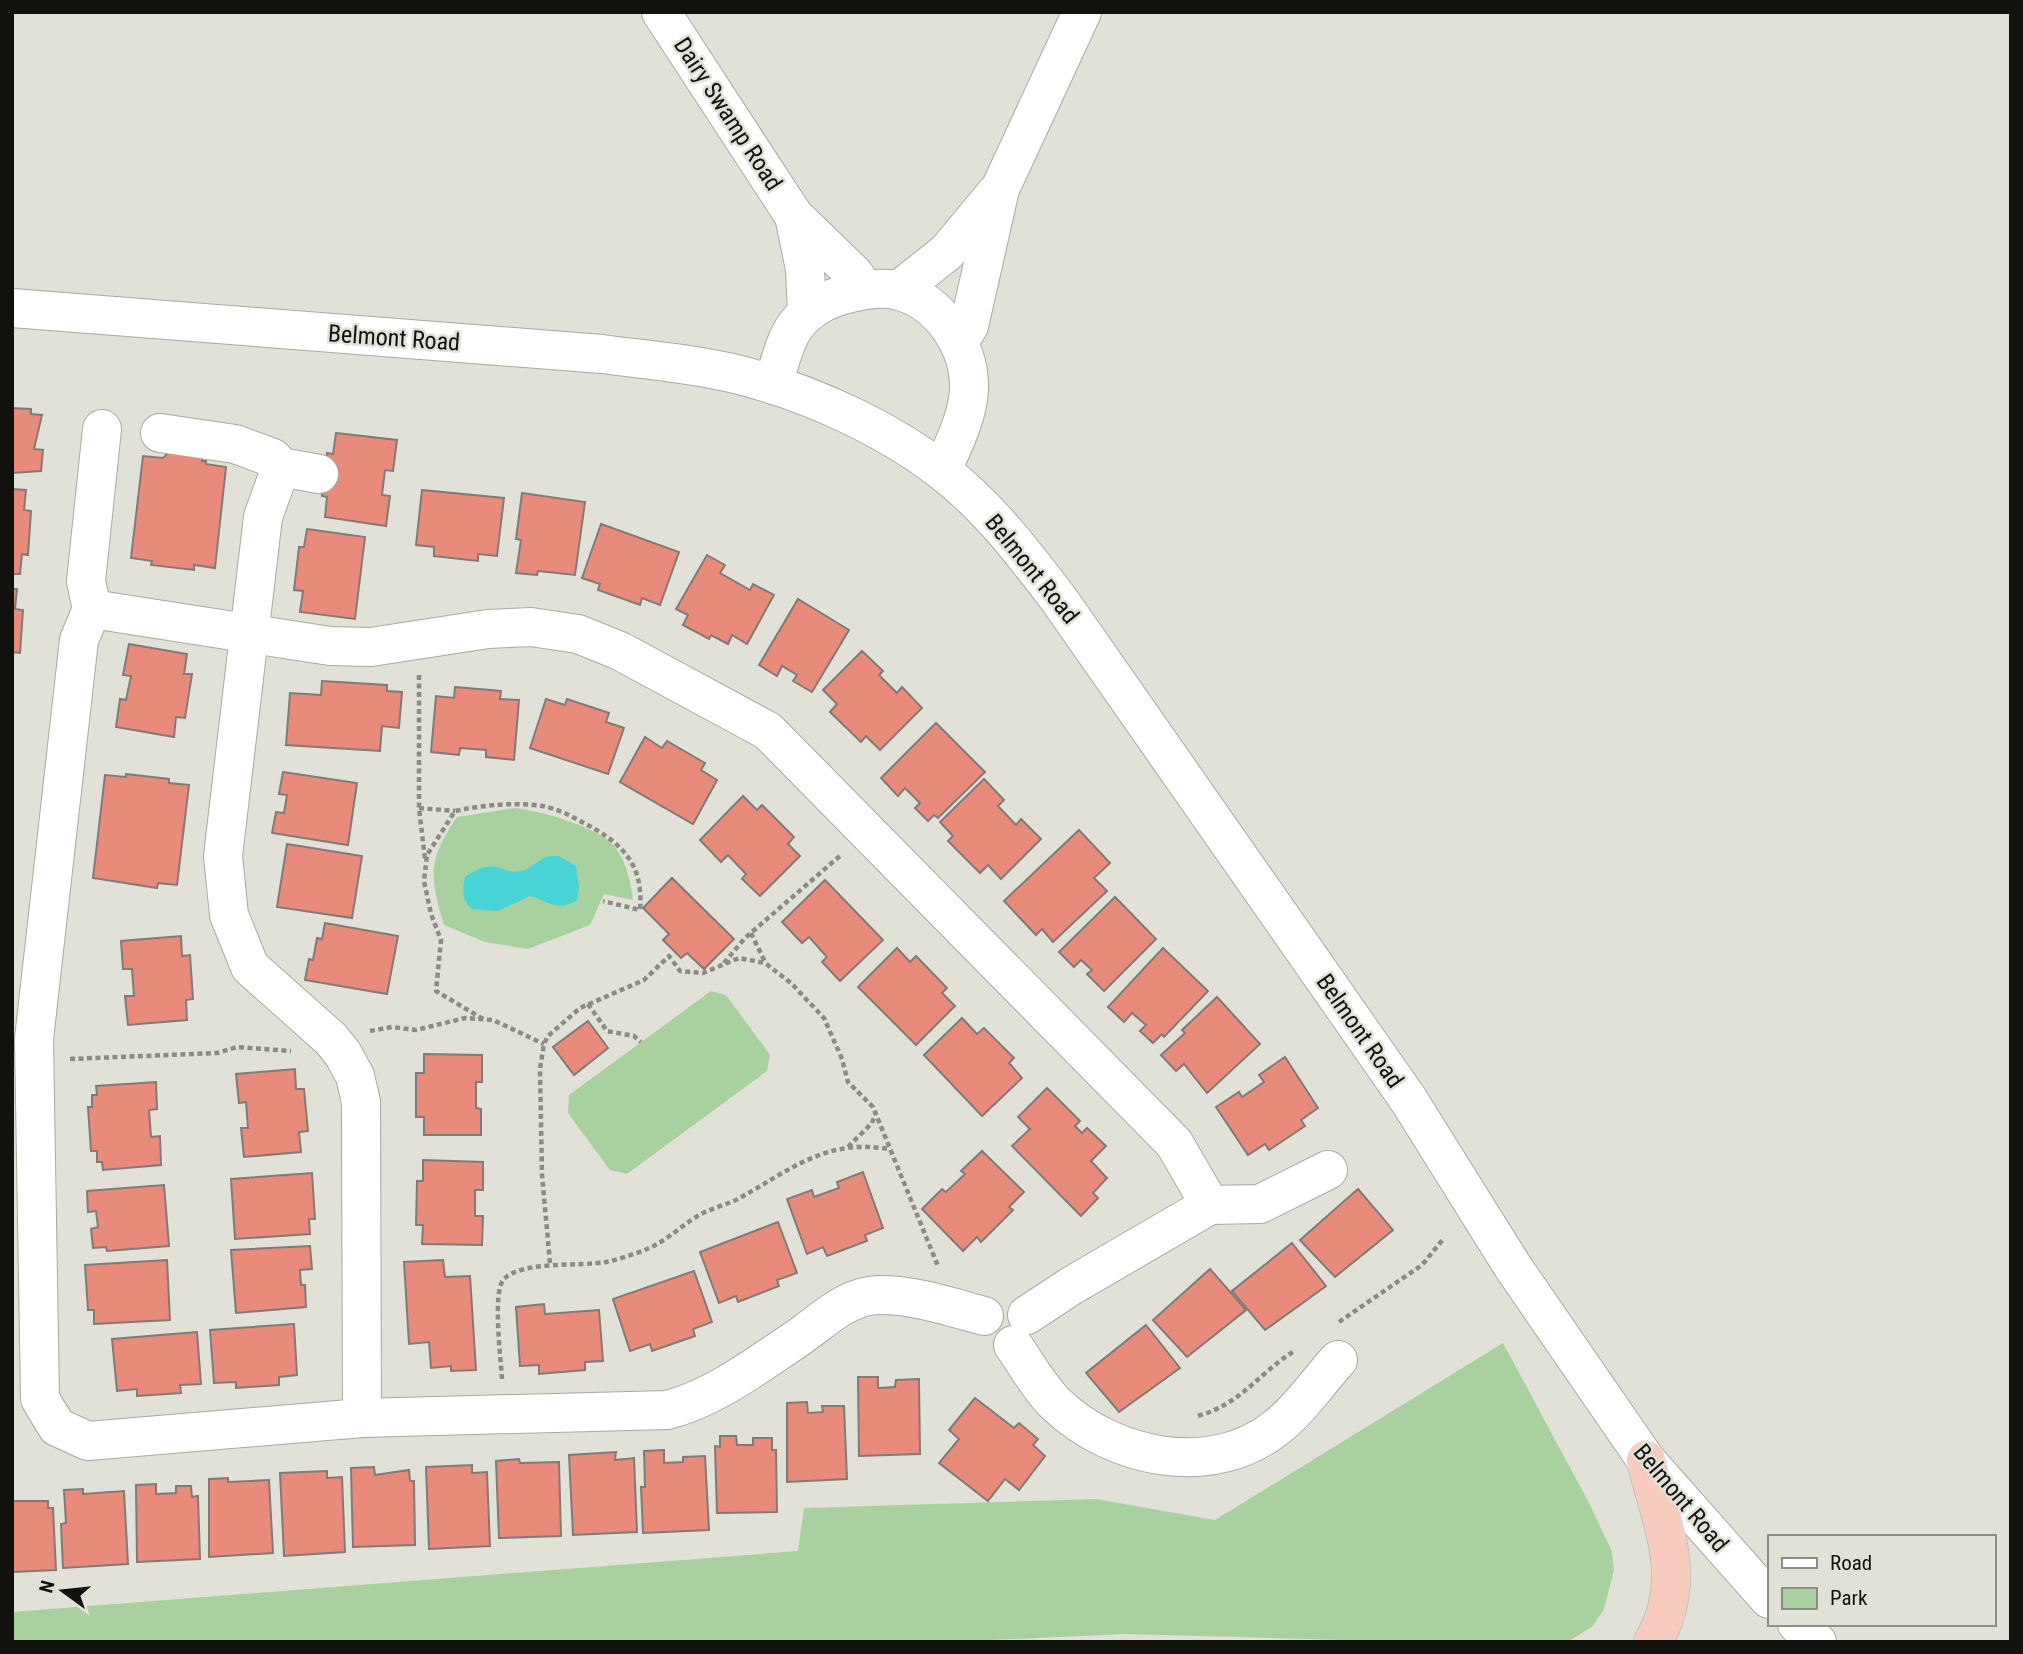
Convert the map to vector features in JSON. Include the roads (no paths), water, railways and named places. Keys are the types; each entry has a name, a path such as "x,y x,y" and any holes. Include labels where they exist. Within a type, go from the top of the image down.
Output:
{"highway":[{"path":"1646,1460 1670,1546 1673,1575 1669,1604 1653,1642"}],"street":[{"name":"Dairy Swamp Road","path":"661,12 794,216 854,274 882,290"},
{"path":"959,342 970,326 1000,189 1082,12"},
{"path":"773,385 795,326 807,313 825,301 882,290 947,252 1000,189"},
{"name":"Dairy Swamp Road","path":"794,216 805,269 807,313"},
{"path":"882,290 933,310 959,342 967,367 969,389 966,409 942,471"},
{"name":"Belmont Road","path":"12,308 602,354 698,368 773,385 850,416 942,471 1018,545 1060,601 1408,1099 1513,1267 1646,1460 1768,1598"},
{"path":"102,429 86,580 92,610 79,640 34,1039 40,1399 57,1427 88,1441 362,1418 667,1410 694,1403 794,1341 848,1303 879,1295 943,1304 984,1316 984,1330 992,1342 1000,1346 1071,1286 1210,1205 1260,1204 1328,1170"},
{"path":"160,433 235,444 273,458 281,467 319,474"},
{"path":"281,467 263,517 223,856 229,915 250,967 331,1039 355,1076 361,1102 362,1418"},
{"path":"92,610 330,646 371,647 531,627 578,634 620,651 768,731 1174,1143 1210,1205"},
{"path":"1020,1330 1057,1405 1082,1425 1139,1452 1170,1458 1244,1448 1278,1427 1338,1360"},
{"path":"1799,1626 1817,1642"}],"water":[{"path":"549,856 559,856 576,866 579,887 577,900 570,904 553,905 530,896 498,911 472,909 466,902 463,891 465,877 475,870 491,867 509,871 524,870"}]}
